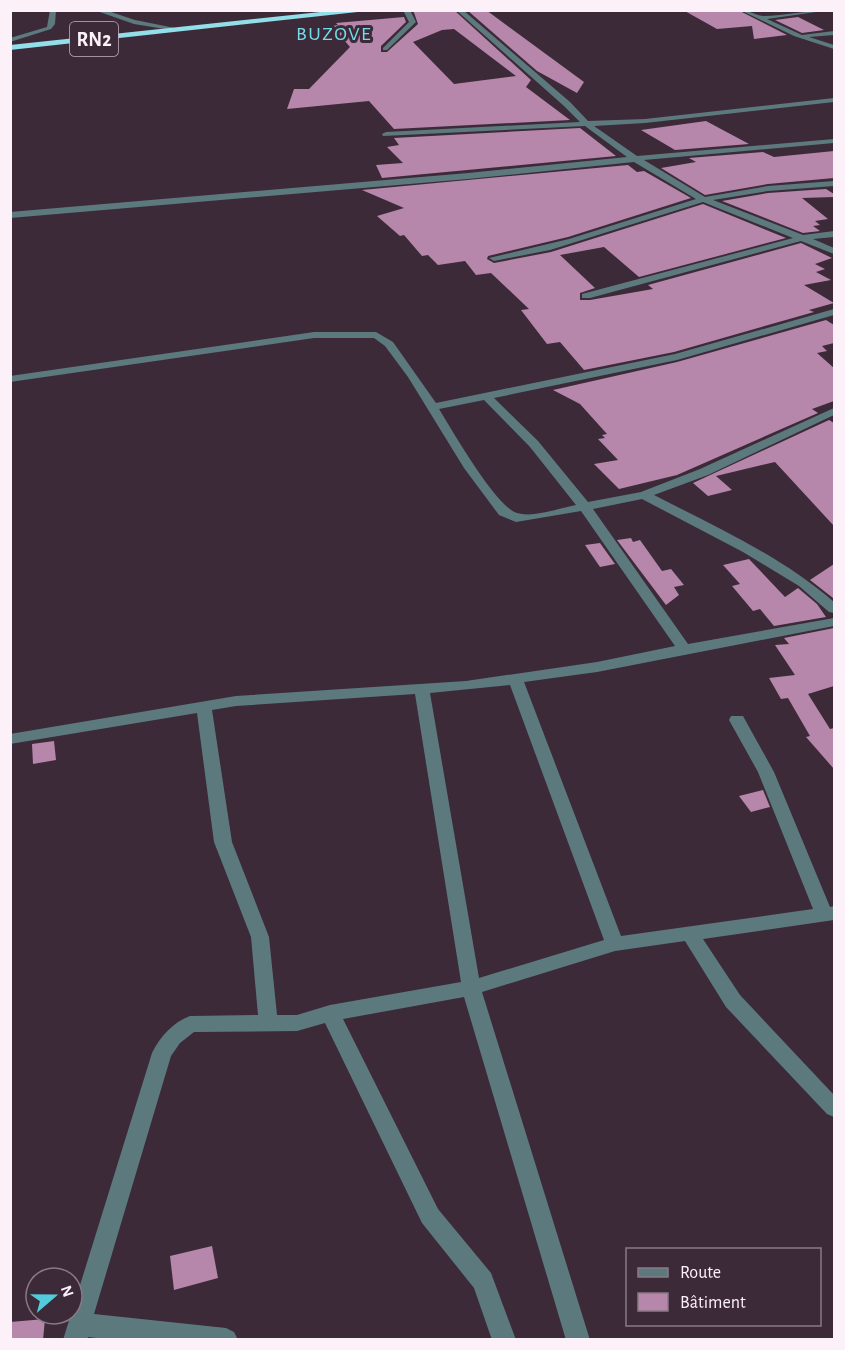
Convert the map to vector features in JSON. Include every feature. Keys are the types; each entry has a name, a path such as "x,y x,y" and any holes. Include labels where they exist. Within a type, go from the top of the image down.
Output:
{"highway":[{"name":"RN2","path":"10,48 277,18 372,10"}],"street":[{"path":"10,40 49,28 52,24 53,10"},
{"path":"97,10 134,22 177,29"},
{"path":"385,49 413,22 406,10"},
{"path":"459,10 567,104 585,123 634,158 703,199 834,251"},
{"path":"743,10 796,35 834,47"},
{"path":"759,18 827,10"},
{"path":"796,35 834,33"},
{"path":"386,134 656,120 834,100"},
{"path":"10,215 468,176 634,158 834,141"},
{"path":"494,258 551,245 703,199 758,190 834,183"},
{"path":"586,296 803,238 834,234"},
{"path":"433,406 677,357 834,312"},
{"path":"10,379 314,335 353,333 376,335 389,344 433,406 470,468 504,512 516,518 533,517 644,495 704,472 834,411"},
{"path":"486,396 534,444 584,506 684,649"},
{"path":"644,495 748,549 804,583 834,609"},
{"path":"10,739 236,700 466,686 597,667 834,622"},
{"path":"515,679 615,944"},
{"path":"422,689 471,988 578,1340"},
{"path":"204,706 223,842 260,937 268,1023"},
{"path":"226,1340 77,1332 162,1053 172,1037 190,1024 297,1023 330,1013 471,988 615,944 829,914 766,772 737,720"},
{"path":"688,933 733,1001 834,1108"},
{"path":"330,1013 430,1216 483,1281 504,1340"}],"building":[{"path":"413,10 454,10 531,80 526,87 570,120 394,129 369,101 287,109 294,89 309,89 350,47 332,26 338,25 336,23 404,17 406,22 381,46 381,52 387,52 418,24","holes":["454,29 516,76 454,84 413,42 442,30"]},
{"path":"467,10 486,10 584,82 577,93 537,71"},
{"path":"683,10 738,10 787,35 754,39 752,26 717,29"},
{"path":"798,17 824,30 802,33 775,20"},
{"path":"706,121 749,144 675,150 641,130"},
{"path":"580,128 616,156 382,178 376,165 403,163 387,147 399,145 394,138"},
{"path":"834,151 834,178 768,184 705,195 661,168 696,162 689,158 763,152 774,157"},
{"path":"628,165 637,172 644,171 691,198 568,237 488,256 487,259 494,263 551,252 703,204 786,238 639,277 604,247 560,255 595,288 580,293 580,300 653,289 648,285 801,243 832,258 815,264 825,269 816,272 831,280 804,285 834,303 809,310 814,312 674,352 584,370 560,342 547,344 521,310 529,309 491,273 476,275 465,261 438,265 428,255 422,256 404,235 400,236 377,216 404,208 362,190"},
{"path":"826,189 834,194 834,197 802,198 828,219 815,221 820,225 813,226 820,231 803,233 722,201 768,193"},
{"path":"826,320 834,325 834,343 822,346 827,351 817,353 834,368 834,401 812,409 818,413 677,475 619,489 594,464 618,460 598,439 605,438 602,435 607,434 580,404 553,390 677,362"},
{"path":"829,420 834,423 834,526 775,462 716,476 732,490 708,496 693,483"},
{"path":"631,538 633,542 640,540 662,571 671,569 684,585 674,587 679,595 666,605 617,540"},
{"path":"600,543 615,564 600,567 585,545"},
{"path":"749,559 785,597 798,588 817,604 826,617 774,626 760,609 753,611 732,586 740,584 723,565"},
{"path":"834,564 834,598 833,598 810,580"},
{"path":"834,628 834,686 808,694 830,729 834,728 834,769 806,737 810,736 788,698 781,699 769,678 795,675 775,645 789,644 784,638"},
{"path":"54,741 56,760 33,764 32,744"},
{"path":"763,790 770,807 751,812 739,796"},
{"path":"212,1246 218,1278 174,1290 170,1256"},
{"path":"24,1321 24,1326 44,1326 43,1340 10,1340 10,1322"}],"district":[{"name":"BUZOVE","path":"334,33"}]}
